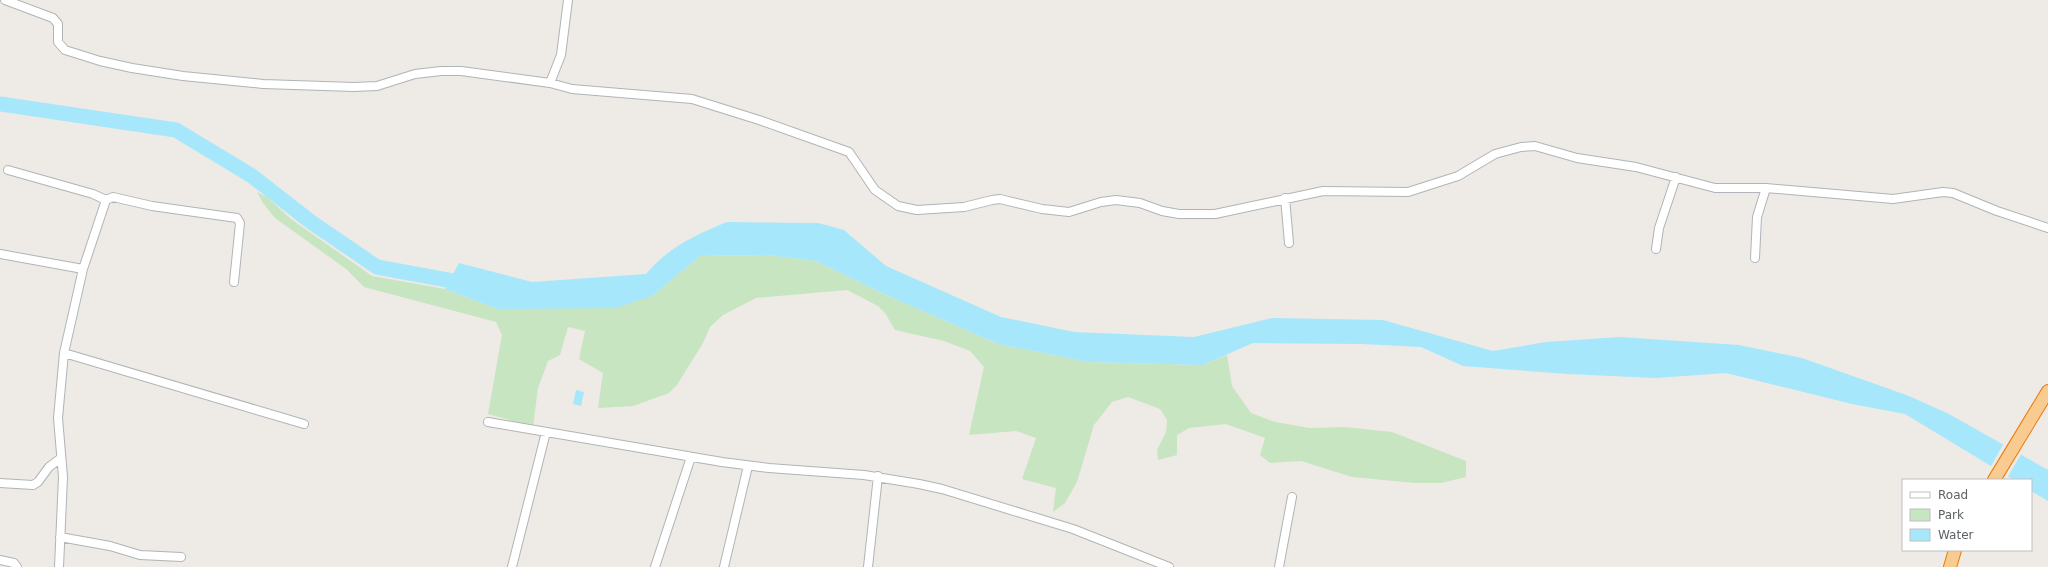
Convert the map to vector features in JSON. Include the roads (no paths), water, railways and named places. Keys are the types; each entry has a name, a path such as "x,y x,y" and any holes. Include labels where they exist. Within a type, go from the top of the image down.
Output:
{"highway":[{"path":"1995,479 2048,391"},
{"path":"1950,567 1955,551"}],"street":[{"path":"5,0 54,18 58,24 58,42 65,50 100,61 183,76 263,84 354,87 377,86 415,74 441,71 462,71 550,83 572,89 692,99 759,120 849,152 875,190 904,208 939,209 1000,199 1042,209 1069,212 1101,202 1116,200 1140,203 1162,211 1179,214 1202,214 1229,211 1323,191 1408,192 1458,176 1495,154 1528,146 1535,146 1577,158 1636,168 1715,188 1766,188 1893,200 1943,192 1953,193 1998,211 2048,228"},
{"path":"550,83 561,55 568,0"},
{"path":"8,170 93,194 106,200 113,197 152,206 237,218 240,223 234,282"},
{"path":"1656,249 1659,228 1676,178"},
{"path":"1755,258 1757,217 1766,188"},
{"path":"1285,198 1289,243"},
{"path":"59,567 63,477 58,418 64,353 83,269 106,200"},
{"path":"0,254 83,269"},
{"path":"64,353 304,424"},
{"path":"488,422 748,466 878,476 942,489 1086,534 1138,554 1155,565 1169,567"},
{"path":"512,567 546,432"},
{"path":"655,567 692,457"},
{"path":"0,483 33,485 38,482 49,467 61,458"},
{"path":"724,567 748,466"},
{"path":"868,567 878,476"},
{"path":"1279,567 1292,497"},
{"path":"60,537 110,546 140,556 181,557"},
{"path":"0,560 14,563 17,567"}],"water":[{"path":"727,222 818,223 844,230 886,266 1001,317 1074,332 1194,337 1272,318 1383,320 1493,351 1546,342 1620,337 1739,345 1802,358 1909,396 1949,414 2048,470 2048,501 2032,492 2032,479 2012,479 1905,414 1852,404 1726,373 1656,378 1567,374 1463,366 1421,347 1362,344 1253,343 1203,365 1088,362 998,344 884,294 816,261 767,255 700,256 652,296 615,308 498,309 445,289 459,263 532,282 646,274 655,264 673,249 704,232"},
{"path":"576,390 584,392 581,406 573,404"}],"waterway":[{"path":"0,104 176,130 252,176 311,222 377,267 469,284"}]}
